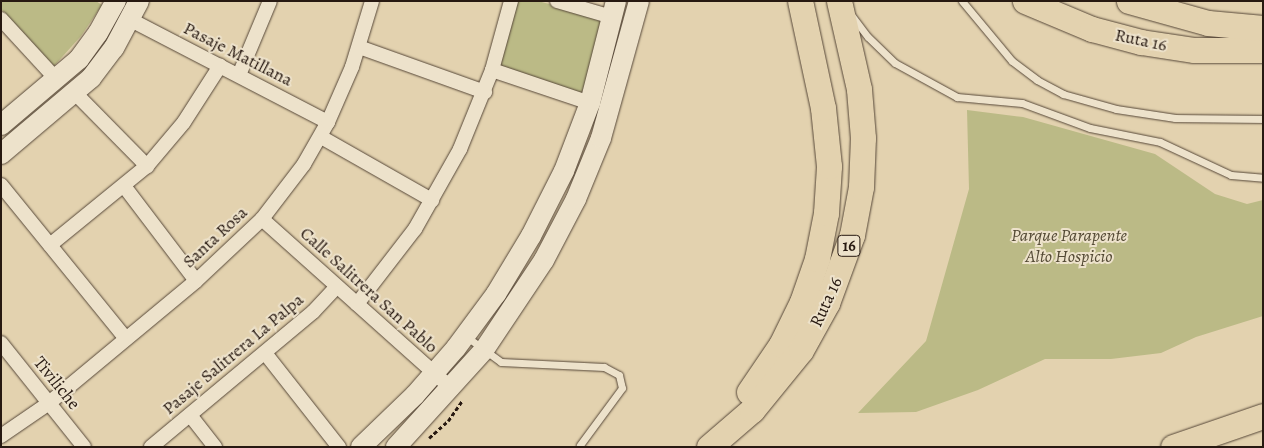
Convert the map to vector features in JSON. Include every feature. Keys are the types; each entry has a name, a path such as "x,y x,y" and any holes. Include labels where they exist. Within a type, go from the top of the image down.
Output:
{"highway":[{"path":"700,447 735,410 781,345 808,288 822,236 828,190 827,137 817,72 800,1"},
{"name":"Ruta 16","path":"709,447 752,410 791,364 827,303 845,258 858,203 863,138 859,89 838,1"},
{"name":"Ruta 16","path":"1025,1 1092,29 1141,42 1194,50 1263,50"},
{"path":"1129,1 1208,23 1263,28"},
{"path":"1173,447 1263,416"}],"street":[{"path":"1,154 75,93 105,60 131,20 139,1"},
{"path":"239,76 270,1"},
{"name":"Santa Rosa","path":"1,436 49,402 196,281 262,219 284,193 321,137 359,47 372,1"},
{"path":"357,304 396,256 432,200 460,149 492,70 512,1"},
{"path":"361,447 435,374 465,336 531,236 564,171 590,103 614,9 557,1"},
{"path":"396,447 452,389 484,350 525,291 576,199 612,107 640,1"},
{"path":"1,125 57,80 88,47 112,2"},
{"path":"1,18 57,80"},
{"name":"Pasaje Matillana","path":"131,20 328,122"},
{"path":"359,47 484,92"},
{"path":"50,245 147,166 184,122 220,66"},
{"path":"492,70 590,103"},
{"path":"75,93 147,166"},
{"path":"321,137 432,200"},
{"path":"1,185 126,339"},
{"path":"124,186 196,281"},
{"name":"Calle Salitrera San Pablo","path":"262,219 452,389"},
{"name":"Pasaje Salitrera La Palpa","path":"151,447 313,312 337,286"},
{"name":"Tiviliche","path":"1,343 84,447"},
{"path":"265,353 339,447"},
{"path":"190,415 215,447"}],"lane":[{"path":"844,1 858,24 881,51 910,74 947,93 977,101 1022,103 1090,128 1168,144 1231,175 1263,178"},
{"path":"962,1 1012,61 1036,80 1063,94 1116,108 1175,118 1263,119"},
{"path":"465,336 501,362 511,365 604,367 618,376 622,388 580,445"}],"green space":[{"path":"1,1 96,1 102,5 81,36 54,66 1,9"},
{"path":"517,1 538,1 601,18 604,23 585,93 579,96 503,70 500,63"},
{"name":"Parque Parapente Alto Hospicio","path":"967,110 1023,117 1155,154 1215,194 1247,204 1263,200 1263,316 1196,337 1161,353 1111,359 1045,359 978,390 916,412 858,413 926,341 969,189"}]}
